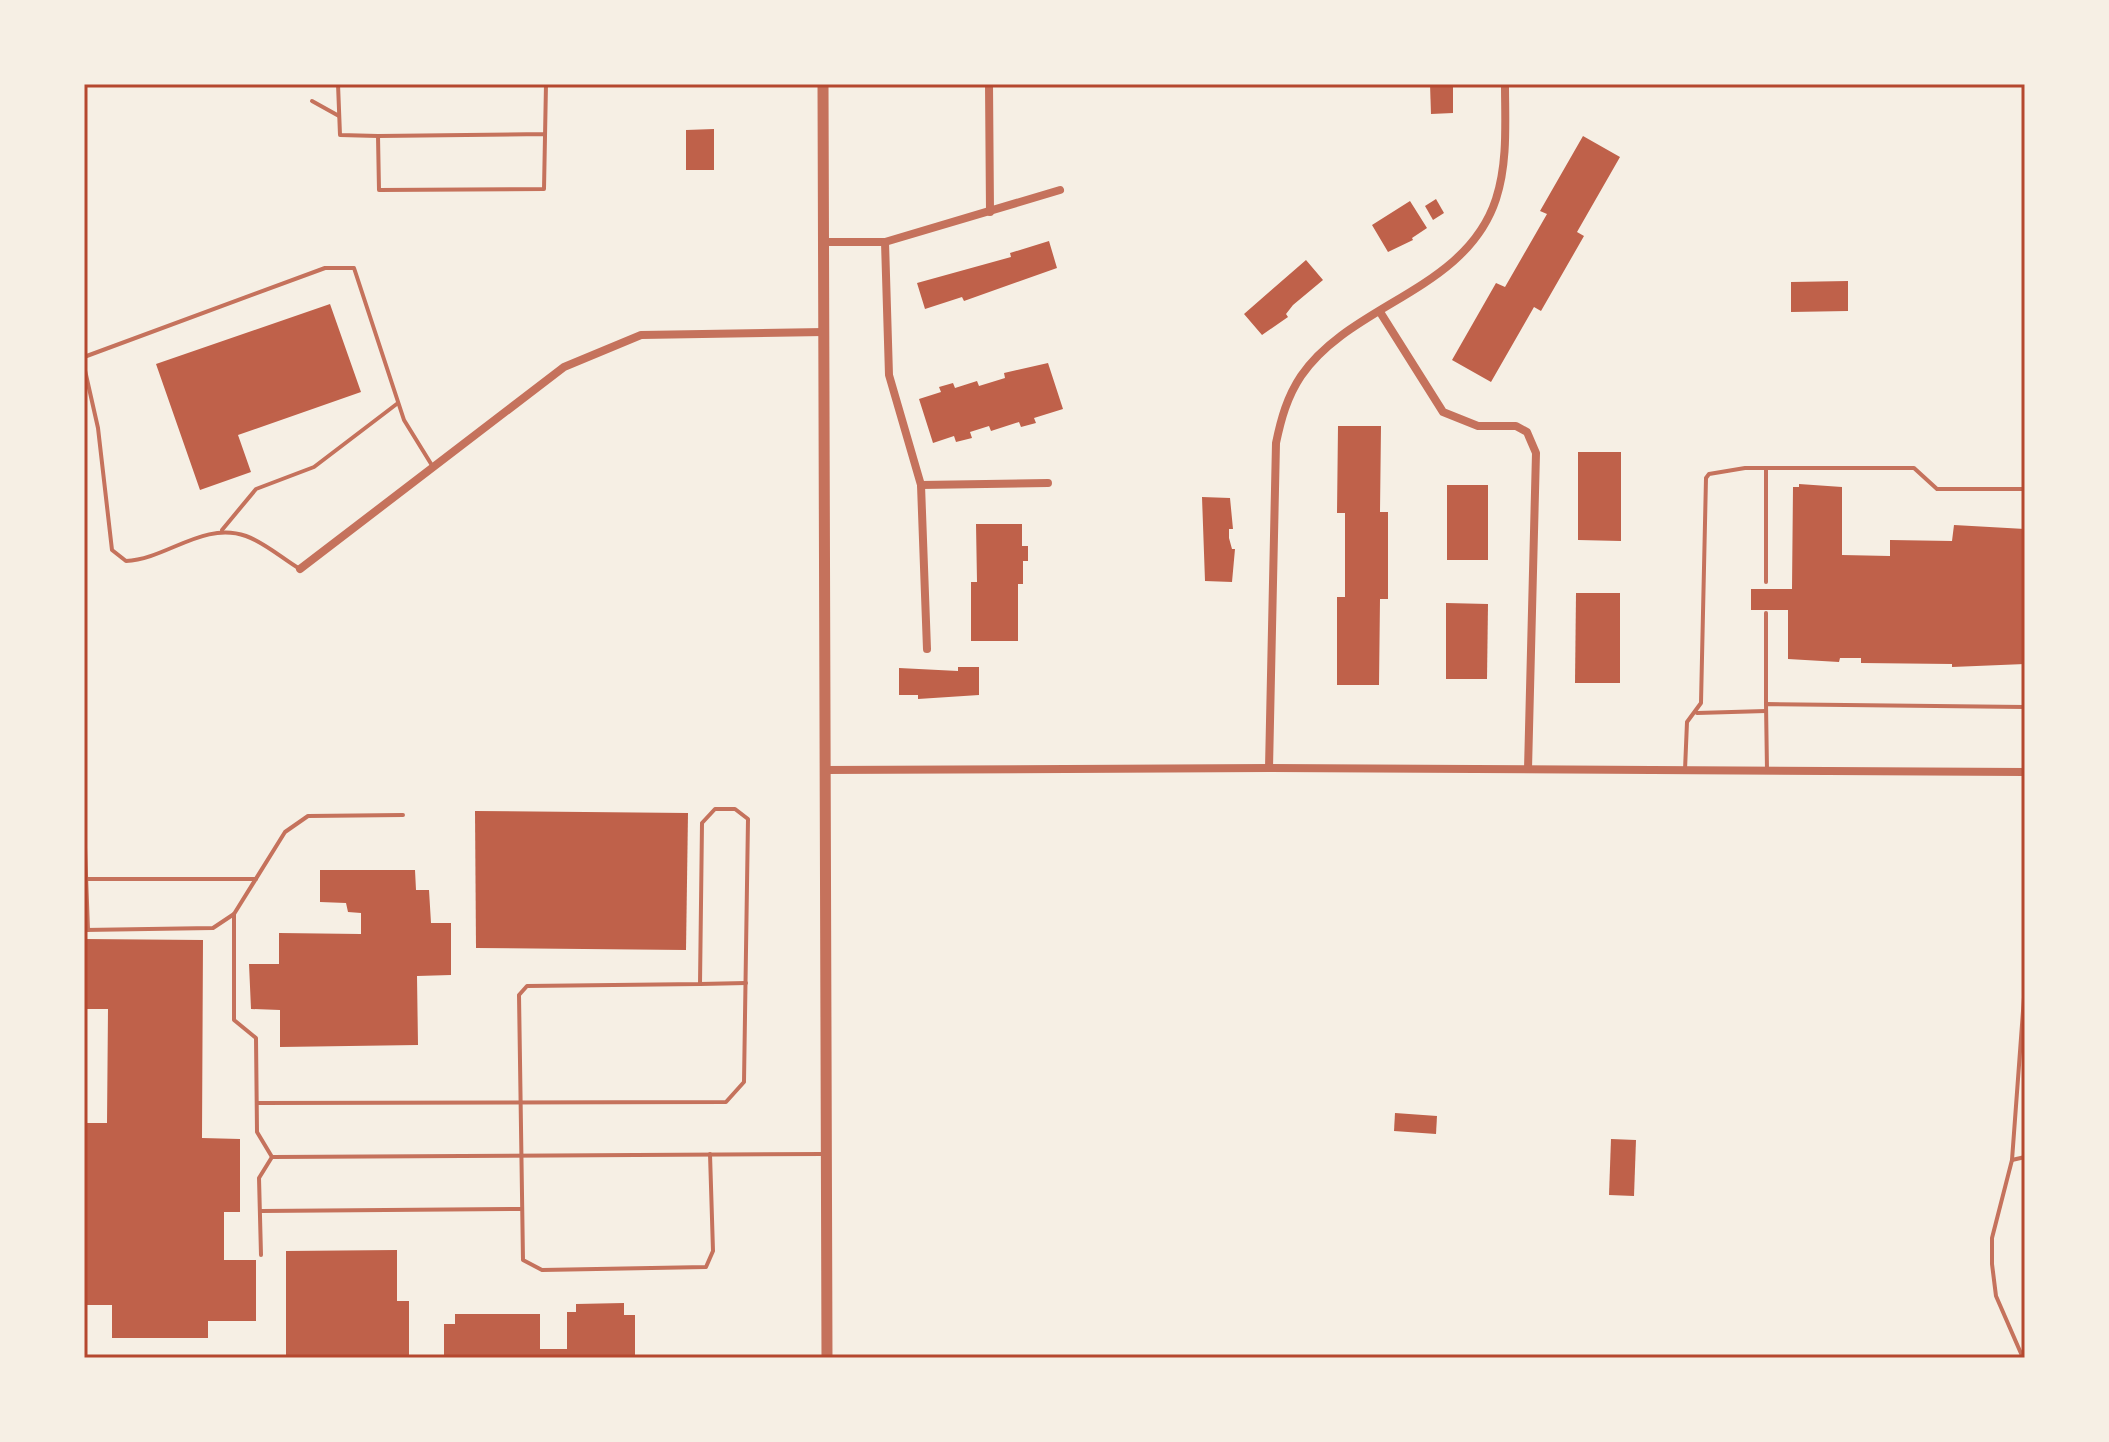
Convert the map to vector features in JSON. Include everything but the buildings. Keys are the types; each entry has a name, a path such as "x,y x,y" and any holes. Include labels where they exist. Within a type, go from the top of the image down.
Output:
{"street":[{"path":"823,84 827,1358"},
{"path":"989,84 990,212"},
{"path":"1269,768 1276,443 1281,421 1302,374 1332,346 1445,269 1482,226 1495,201 1502,177 1505,84"},
{"path":"824,242 885,242 1060,190"},
{"path":"885,242 889,375 921,485 927,649"},
{"path":"1380,312 1443,412 1478,426 1516,426 1532,440 1536,453 1528,769"},
{"path":"300,569 564,367 641,335 824,332"},
{"path":"921,485 1048,483"},
{"path":"824,770 1269,768 2025,772"}],"lane":[{"path":"338,84 340,135 545,134"},
{"path":"378,136 379,190 544,189 546,84"},
{"path":"312,101 339,116"},
{"path":"84,357 325,268 354,268 404,420 433,467"},
{"path":"84,366 98,428 112,550 126,561 147,560 193,538 222,530 248,536 300,569"},
{"path":"222,530 256,489 314,467 398,403"},
{"path":"1766,468 1766,582"},
{"path":"1685,770 1687,722 1697,713 1701,703 1706,478 1716,471 1766,468 1914,468 1937,489 2025,489"},
{"path":"1766,613 1767,770"},
{"path":"1766,704 2025,707"},
{"path":"1697,713 1766,711"},
{"path":"257,1103 726,1102 744,1082 748,819 735,809 715,809 702,823 700,984"},
{"path":"84,820 86,930 213,928 234,914 285,832 308,816 403,815"},
{"path":"87,879 256,879"},
{"path":"234,914 234,1020 256,1038 257,1132 272,1157"},
{"path":"710,1154 713,1251 706,1267 542,1270 523,1260 519,995 527,986 746,983"},
{"path":"2023,1358 1996,1296 1992,1238 2012,1160 2025,984"},
{"path":"272,1157 826,1154"},
{"path":"261,1255 259,1178 272,1157"},
{"path":"2012,1160 2025,1157"},
{"path":"260,1211 522,1209"}]}
